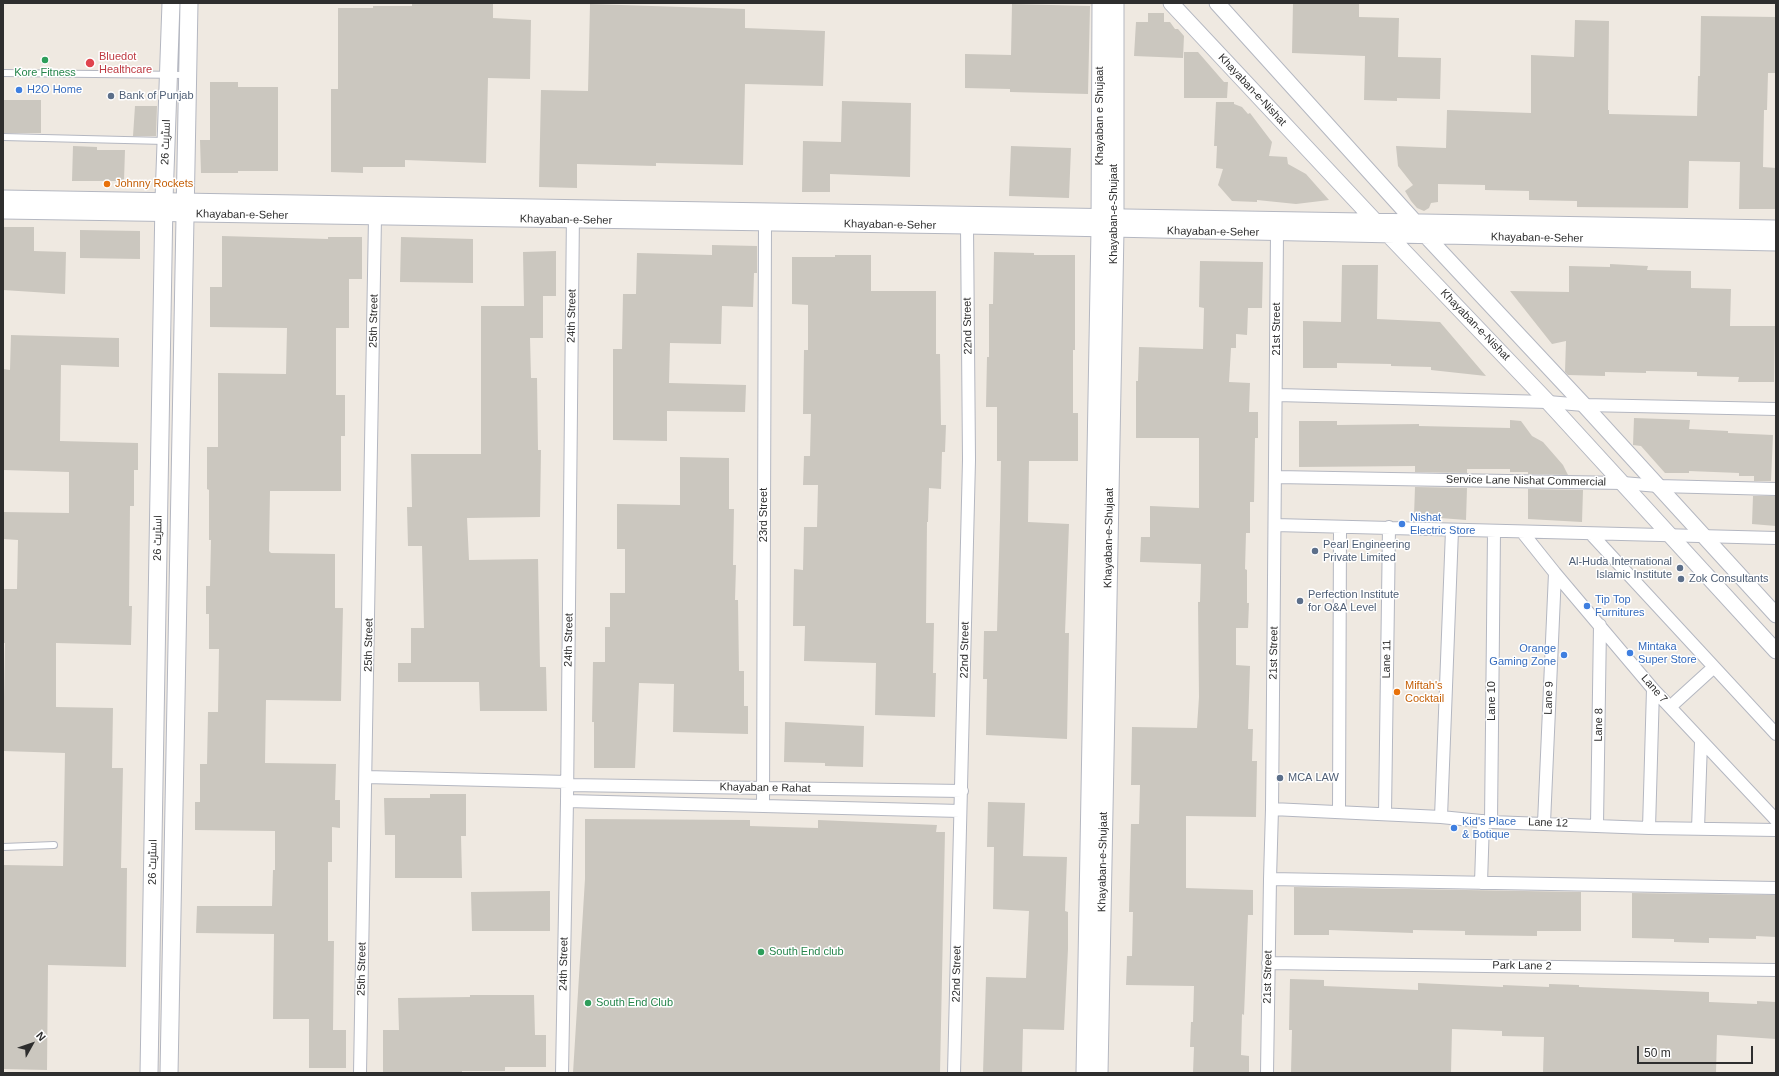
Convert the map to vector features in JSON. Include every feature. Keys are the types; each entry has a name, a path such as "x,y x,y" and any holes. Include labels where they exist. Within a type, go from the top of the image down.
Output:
{"main road":[{"name":"اسٹریٹ 26","path":"149,1073 164,207 171,3"},
{"name":"اسٹریٹ 26","path":"169,1073 185,207 186,75 189,3"},
{"name":"Khayaban e Shujaat","path":"1100,3 1107,223"},
{"name":"Khayaban-e-Shujaat","path":"1085,1073 1107,223 1115,3"},
{"name":"Khayaban-e-Shujaat","path":"1099,1073 1107,223"}],"street":[{"name":"Khayaban-e-Nishat","path":"1171,3 1376,222 1548,402 1776,651"},
{"path":"1217,3 1426,236 1584,405 1776,615"},
{"name":"Khayaban-e-Seher","path":"3,198 164,207"},
{"name":"Khayaban-e-Seher","path":"185,207 376,217 573,214 765,223 967,226 1107,223 1415,222 1776,228"},
{"name":"Khayaban-e-Seher","path":"3,211 185,207 1107,223 1277,233 1776,243"},
{"name":"24th Street","path":"562,1073 568,783 573,214"},
{"name":"25th Street","path":"360,1073 376,217"},
{"name":"23rd Street","path":"763,806 765,223"},
{"name":"22nd Street","path":"954,1073 969,460 967,226"},
{"name":"21st Street","path":"1267,1073 1277,395 1277,233"},
{"path":"1277,395 1548,402 1584,405 1776,409"},
{"name":"Service Lane Nishat Commercial","path":"1276,477 1623,483 1658,486 1776,488"},
{"path":"1275,525 1389,527 1523,533 1776,538"},
{"path":"1339,812 1340,527"},
{"name":"Lane 11","path":"1385,814 1389,527"},
{"path":"1441,817 1452,530"},
{"name":"Lane 10","path":"1482,883 1487,821 1494,532"},
{"name":"Lane 7","path":"1523,533 1653,689 1701,742 1776,820"},
{"path":"1591,534 1776,734"},
{"name":"Lane 9","path":"1544,823 1555,573"},
{"name":"Lane 8","path":"1598,825 1600,625"},
{"path":"1670,707 1714,667"},
{"path":"1649,828 1653,689"},
{"path":"1698,829 1701,742"},
{"name":"Khayaban e Rahat","path":"366,777 763,788 962,791"},
{"name":"Khayaban e Rahat","path":"567,801 960,811"},
{"name":"Lane 12","path":"1272,809 1649,828 1776,830"},
{"path":"1270,879 1776,888"},
{"name":"Park Lane 2","path":"1268,963 1776,970"}],"lane":[{"path":"3,73 186,75"},
{"path":"3,137 166,141"},
{"path":"3,846 54,845"}],"building":[{"path":"412,3 493,3 493,18 531,20 530,79 488,78 486,163 405,160 405,167 363,167 363,173 331,172 331,89 338,89 338,8 412,6"},
{"path":"1293,3 1359,3 1359,17 1399,18 1398,57 1441,58 1440,99 1397,98 1397,101 1364,100 1365,56 1292,53"},
{"path":"590,4 745,9 745,28 825,31 823,86 745,84 743,165 656,163 656,166 577,164 577,188 539,187 541,90 588,91"},
{"path":"1012,4 1090,6 1088,94 1010,92 1010,89 965,88 965,54 1011,55"},
{"path":"1148,13 1164,13 1164,22 1170,22 1175,29 1178,29 1184,36 1183,58 1134,56 1136,22 1148,22"},
{"path":"1701,16 1776,17 1776,73 1768,73 1767,110 1764,110 1763,167 1776,168 1776,209 1739,209 1740,162 1689,161 1688,208 1577,207 1577,201 1529,200 1529,191 1485,190 1485,185 1438,184 1438,202 1431,203 1429,208 1424,211 1417,208 1411,201 1405,191 1413,185 1398,166 1396,146 1446,148 1447,110 1531,113 1531,55 1574,57 1575,20 1609,21 1609,114 1697,116 1698,76 1700,76"},
{"path":"1184,52 1198,52 1224,82 1228,82 1227,98 1184,98"},
{"path":"210,82 238,82 238,87 278,87 278,171 201,173 200,140 210,140"},
{"path":"3,100 41,100 41,133 3,133"},
{"path":"842,101 911,103 910,177 830,174 830,192 802,192 803,141 841,142"},
{"path":"1216,102 1234,102 1234,104 1242,107 1248,114 1250,113 1272,142 1269,156 1287,157 1288,164 1306,174 1329,200 1296,204 1257,200 1257,202 1232,201 1218,185 1223,169 1216,168 1217,146 1214,146"},
{"path":"135,106 157,106 156,136 133,136"},
{"path":"73,146 97,147 97,150 125,150 124,181 72,181"},
{"path":"1011,146 1071,148 1069,198 1009,196"},
{"path":"3,227 34,227 34,251 66,252 65,294 3,290"},
{"path":"80,230 140,231 140,259 80,258"},
{"path":"222,236 328,239 328,237 362,237 362,279 349,279 349,328 336,328 336,395 345,395 345,436 341,436 341,491 270,491 269,551 271,553 335,554 335,608 343,608 341,701 266,700 265,763 336,764 335,800 340,800 340,828 332,827 332,862 328,862 328,941 334,941 333,1030 346,1030 346,1068 309,1068 309,1019 273,1019 274,934 196,933 197,906 272,906 273,870 275,870 275,831 195,830 195,802 200,802 200,764 207,764 208,712 218,712 219,649 209,649 209,614 206,614 206,586 210,586 211,540 209,540 207,447 218,447 218,373 286,374 287,328 210,327 210,287 222,287"},
{"path":"401,237 473,239 473,283 400,282"},
{"path":"712,245 757,246 757,273 754,273 753,307 722,306 721,344 670,343 669,383 746,385 745,412 667,411 667,441 613,440 613,349 622,349 623,294 636,294 637,253 712,255"},
{"path":"556,251 556,296 543,296 543,338 530,338 531,378 537,378 538,450 541,450 540,517 467,518 469,560 538,559 540,667 546,667 547,711 480,711 479,682 398,682 398,663 411,663 411,628 424,628 422,546 408,546 407,507 412,507 411,454 481,454 481,306 524,306 523,252"},
{"path":"994,252 1034,253 1034,255 1075,255 1075,350 1073,350 1073,413 1078,413 1078,461 1029,461 1028,522 1069,524 1065,633 1069,633 1067,739 986,735 987,679 983,679 984,631 997,631 1001,461 997,461 997,407 986,407 987,357 989,357 989,304 993,304"},
{"path":"835,255 871,255 871,291 936,291 936,354 940,354 941,425 946,425 945,452 942,452 941,489 929,488 927,522 926,623 934,623 933,673 936,673 935,717 875,715 876,663 804,661 805,626 793,626 794,569 803,570 804,527 817,527 818,485 803,485 804,456 810,456 811,414 803,414 804,350 808,350 808,305 792,304 792,257 835,257"},
{"path":"1200,261 1263,262 1262,308 1248,308 1247,335 1236,334 1236,348 1231,348 1229,382 1250,383 1249,412 1258,412 1258,438 1255,438 1254,502 1250,502 1250,533 1246,533 1245,569 1247,570 1247,603 1249,603 1248,628 1236,628 1236,665 1250,666 1248,729 1253,729 1252,761 1257,761 1256,817 1186,816 1186,888 1253,890 1253,915 1248,915 1241,1055 1249,1056 1249,1073 1193,1073 1194,1047 1190,1047 1191,1022 1193,1022 1194,986 1126,985 1127,956 1132,956 1133,912 1129,912 1131,824 1139,824 1140,785 1131,785 1132,727 1197,728 1199,697 1198,602 1200,602 1201,564 1140,562 1141,537 1150,537 1150,506 1199,508 1199,438 1136,438 1136,381 1138,381 1139,347 1203,349 1204,308 1199,307"},
{"path":"1610,264 1648,266 1647,270 1691,271 1691,288 1731,289 1730,326 1775,326 1774,382 1738,382 1739,377 1697,376 1697,372 1646,371 1646,373 1605,372 1605,376 1568,375 1565,372 1566,341 1552,344 1510,291 1569,292 1569,266 1610,267"},
{"path":"1342,265 1378,265 1377,319 1440,322 1486,376 1431,370 1431,367 1391,366 1391,364 1337,363 1337,368 1303,368 1303,321 1341,322"},
{"path":"11,335 119,338 119,367 61,365 60,441 138,443 138,470 134,470 134,506 130,506 129,606 132,606 131,645 56,643 56,707 113,708 112,768 123,768 121,868 127,868 126,967 48,965 47,1070 3,1069 3,865 63,866 65,753 3,751 5,643 3,643 3,589 17,589 18,540 3,539 3,512 69,513 69,472 3,470 3,369 10,370"},
{"path":"1634,418 1690,420 1689,429 1728,431 1728,433 1773,435 1771,481 1754,481 1754,476 1739,476 1739,473 1689,471 1689,473 1665,473 1641,446 1633,445"},
{"path":"1510,420 1521,421 1532,436 1543,442 1563,465 1568,475 1528,474 1528,472 1510,472 1510,469 1467,469 1467,473 1415,472 1415,466 1299,467 1299,421 1337,421 1337,425 1419,424 1419,426 1510,428"},
{"path":"680,457 729,458 729,509 734,509 733,565 736,565 735,600 738,600 739,671 744,671 744,706 748,706 748,734 673,732 674,684 639,683 635,768 594,768 594,722 592,722 593,662 605,662 605,627 610,627 610,593 625,593 625,549 617,549 617,504 680,505"},
{"path":"1415,487 1467,488 1466,520 1414,516"},
{"path":"1528,489 1583,490 1582,522 1528,519"},
{"path":"1753,496 1776,496 1776,526 1752,524"},
{"path":"785,722 864,726 863,767 825,766 825,763 784,762"},
{"path":"430,794 466,794 466,836 461,836 462,878 395,878 395,835 385,835 384,798 430,798"},
{"path":"988,802 1025,803 1023,856 1067,857 1065,911 1068,912 1068,949 1064,1030 1023,1029 1022,1073 983,1073 986,977 1026,978 1029,911 993,909 994,847 987,847"},
{"name":"South End club","path":"585,819 750,820 750,826 818,828 818,820 937,825 936,832 945,832 940,1073 573,1073 585,879"},
{"path":"1294,887 1581,892 1581,931 1537,931 1537,936 1465,935 1465,931 1413,930 1413,933 1329,930 1329,935 1294,935"},
{"path":"550,891 550,931 472,931 471,892"},
{"path":"1632,893 1776,895 1776,937 1756,936 1756,939 1709,938 1709,943 1674,942 1674,939 1632,938"},
{"path":"1290,979 1324,980 1324,986 1418,990 1418,983 1503,987 1503,985 1549,987 1549,984 1579,985 1579,987 1709,992 1709,1002 1757,1004 1757,1001 1776,1002 1776,1039 1717,1035 1716,1073 1543,1073 1544,1037 1502,1036 1502,1031 1452,1029 1451,1073 1291,1073 1292,1030 1289,1030"},
{"path":"470,995 534,995 535,1035 546,1035 546,1067 505,1067 505,1071 462,1071 462,1073 383,1073 383,1030 399,1030 398,998 470,997"}],"place":[{"name":"Kore Fitness","path":"45,60"},
{"name":"Bluedot Healthcare","path":"90,63"},
{"name":"H2O Home","path":"19,90"},
{"name":"Bank of Punjab","path":"111,96"},
{"name":"Johnny Rockets","path":"107,184"},
{"name":"Nishat Electric Store","path":"1402,524"},
{"name":"Pearl Engineering Private Limited","path":"1315,551"},
{"name":"Al-Huda International Islamic Institute","path":"1680,568"},
{"name":"Zok Consultants","path":"1681,579"},
{"name":"Perfection Institute for O&A Level","path":"1300,601"},
{"name":"Tip Top Furnitures","path":"1587,606"},
{"name":"Mintaka Super Store","path":"1630,653"},
{"name":"Orange Gaming Zone","path":"1564,655"},
{"name":"Miftah's Cocktail","path":"1397,692"},
{"name":"MCA LAW","path":"1280,778"},
{"name":"Kid's Place & Botique","path":"1454,828"},
{"name":"South End club","path":"761,952"},
{"name":"South End Club","path":"588,1003"}]}
